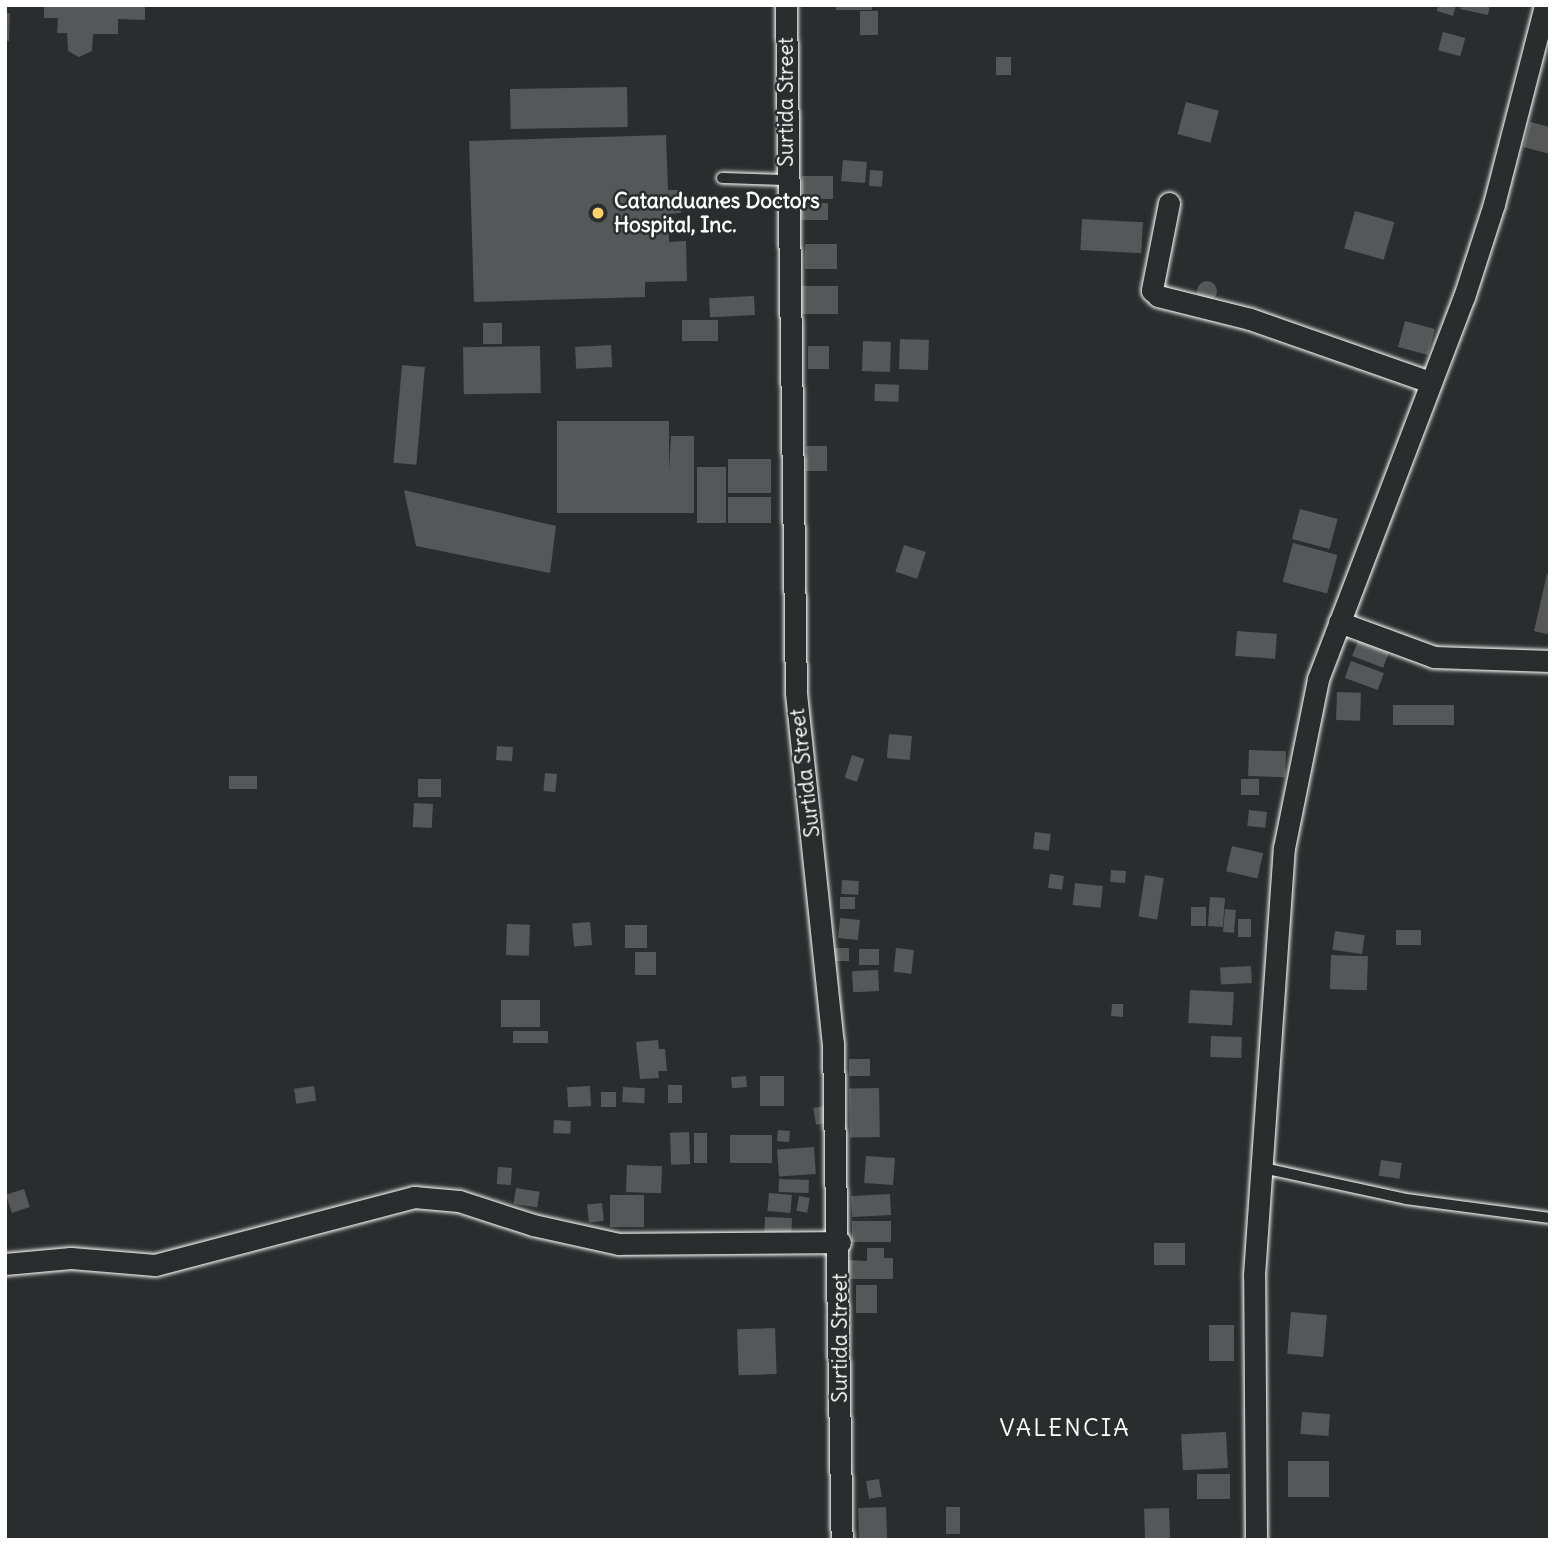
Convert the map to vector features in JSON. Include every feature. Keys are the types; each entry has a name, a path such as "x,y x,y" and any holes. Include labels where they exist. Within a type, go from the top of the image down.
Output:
{"street":[{"name":"Surtida Street","path":"786,5 786,180 796,693 830,995 839,1242 842,1540"},
{"path":"1256,1540 1254,1286 1284,848 1315,692 1494,204 1545,5"},
{"path":"1169,203 1152,290 1158,296 1250,319 1430,382"},
{"path":"1339,622 1434,657 1550,661"},
{"path":"5,1264 71,1258 155,1265 414,1197 459,1201 533,1225 619,1244 839,1242"}],"lane":[{"path":"722,178 786,180"},
{"path":"1263,1168 1406,1199 1550,1219"}],"building":[{"path":"44,5 145,5 145,20 118,19 118,34 93,34 92,51 79,57 68,51 67,33 57,33 58,18 44,18"},
{"path":"836,5 872,5 872,10 836,10"},
{"path":"1438,5 1456,5 1453,16 1437,11"},
{"path":"1461,5 1490,5 1488,15 1460,9"},
{"path":"860,11 878,11 878,35 860,35"},
{"path":"5,13 10,13 9,41 5,41"},
{"path":"1443,32 1465,38 1460,56 1438,50"},
{"path":"996,57 1011,57 1011,75 996,75"},
{"path":"627,87 628,127 511,129 510,89"},
{"path":"1186,102 1219,111 1210,143 1177,134"},
{"path":"1530,122 1550,127 1550,154 1523,147"},
{"path":"666,135 668,190 681,190 681,213 668,214 669,242 686,241 687,281 645,282 645,297 474,302 469,141"},
{"path":"843,160 867,162 865,183 841,181"},
{"path":"870,170 883,171 882,187 869,186"},
{"path":"802,176 833,176 833,199 802,199"},
{"path":"797,203 828,203 828,220 797,220"},
{"path":"1355,211 1394,222 1384,260 1344,248"},
{"path":"1082,219 1143,222 1141,253 1080,250"},
{"path":"805,244 837,244 837,269 805,269"},
{"path":"1207,281 1214,284 1217,291 1214,298 1207,301 1200,298 1197,291 1200,284"},
{"path":"798,286 838,286 838,314 798,314"},
{"path":"754,296 755,315 710,317 709,298"},
{"path":"682,320 718,320 718,341 682,341"},
{"path":"1405,321 1435,329 1428,355 1398,347"},
{"path":"483,323 502,323 502,344 483,344"},
{"path":"900,339 929,340 928,370 899,369"},
{"path":"863,341 891,342 890,372 862,371"},
{"path":"611,345 612,367 576,369 575,347"},
{"path":"540,346 541,393 464,394 463,347"},
{"path":"808,346 829,346 829,369 808,369"},
{"path":"402,365 425,367 416,465 393,463"},
{"path":"875,384 899,385 898,402 874,401"},
{"path":"557,421 669,421 669,470 671,436 694,436 694,513 557,513"},
{"path":"806,446 827,446 827,471 806,471"},
{"path":"728,459 771,459 771,493 728,493"},
{"path":"697,467 726,467 726,523 697,523"},
{"path":"404,490 556,526 550,573 416,546"},
{"path":"728,497 771,497 771,523 728,523"},
{"path":"1300,509 1338,519 1330,549 1292,539"},
{"path":"1293,543 1337,555 1327,594 1283,582"},
{"path":"904,545 926,552 917,579 895,572"},
{"path":"1547,574 1550,574 1550,635 1534,631"},
{"path":"1237,631 1277,634 1275,659 1235,656"},
{"path":"1358,641 1389,653 1383,668 1352,656"},
{"path":"1351,661 1384,673 1378,690 1345,678"},
{"path":"1337,692 1361,693 1360,721 1336,720"},
{"path":"1393,705 1454,705 1454,725 1393,725"},
{"path":"889,734 912,736 910,760 887,758"},
{"path":"497,746 513,747 512,761 496,760"},
{"path":"1249,750 1286,751 1285,777 1248,776"},
{"path":"852,755 864,759 857,782 845,778"},
{"path":"545,773 557,774 555,792 543,791"},
{"path":"229,776 257,776 257,789 229,789"},
{"path":"418,779 441,779 441,797 418,797"},
{"path":"1241,779 1259,779 1259,795 1241,795"},
{"path":"414,803 433,804 432,828 413,827"},
{"path":"1249,810 1267,812 1265,828 1247,826"},
{"path":"1035,832 1051,834 1049,851 1033,849"},
{"path":"1232,846 1263,853 1257,879 1226,871"},
{"path":"1111,870 1126,871 1125,883 1110,882"},
{"path":"1050,874 1064,876 1062,890 1048,888"},
{"path":"1145,875 1164,878 1157,919 1138,916"},
{"path":"842,880 859,881 858,895 841,894"},
{"path":"1075,883 1103,886 1101,908 1073,905"},
{"path":"840,897 855,897 855,909 840,909"},
{"path":"1210,897 1225,898 1223,927 1208,926"},
{"path":"1191,907 1206,907 1206,926 1191,926"},
{"path":"1225,909 1236,910 1234,933 1223,932"},
{"path":"840,918 860,920 858,940 838,938"},
{"path":"1238,919 1251,919 1251,937 1238,937"},
{"path":"590,922 592,945 574,946 572,924"},
{"path":"507,924 530,925 529,956 506,955"},
{"path":"625,925 647,925 647,948 625,948"},
{"path":"1396,930 1421,930 1421,945 1396,945"},
{"path":"1335,931 1365,935 1362,954 1332,950"},
{"path":"834,948 849,948 849,961 834,961"},
{"path":"896,948 914,950 911,974 893,972"},
{"path":"859,949 879,949 879,965 859,965"},
{"path":"635,952 656,952 656,975 635,975"},
{"path":"1331,955 1368,956 1367,990 1330,989"},
{"path":"1251,966 1252,983 1221,985 1220,968"},
{"path":"878,970 879,991 853,992 852,971"},
{"path":"1190,990 1234,992 1232,1025 1188,1023"},
{"path":"501,1000 540,1000 540,1027 501,1027"},
{"path":"1112,1004 1123,1004 1123,1017 1111,1016"},
{"path":"513,1031 548,1031 548,1043 513,1043"},
{"path":"1211,1036 1242,1037 1241,1058 1210,1057"},
{"path":"658,1040 659,1049 665,1049 667,1071 658,1071 659,1078 640,1079 636,1042"},
{"path":"849,1059 870,1059 870,1076 849,1076"},
{"path":"746,1076 747,1087 732,1088 731,1077"},
{"path":"760,1076 784,1076 784,1106 760,1106"},
{"path":"668,1085 682,1085 682,1103 668,1103"},
{"path":"314,1086 316,1101 296,1104 294,1089"},
{"path":"590,1086 591,1106 568,1107 567,1087"},
{"path":"623,1087 645,1088 644,1103 622,1102"},
{"path":"879,1088 880,1137 850,1138 849,1089"},
{"path":"601,1092 616,1092 616,1107 601,1107"},
{"path":"824,1106 827,1123 816,1125 813,1108"},
{"path":"554,1120 571,1121 570,1134 553,1133"},
{"path":"778,1130 790,1131 789,1142 777,1141"},
{"path":"689,1132 690,1164 671,1165 670,1133"},
{"path":"694,1133 707,1133 707,1163 694,1163"},
{"path":"730,1135 772,1135 772,1163 730,1163"},
{"path":"814,1147 816,1174 779,1177 777,1150"},
{"path":"866,1156 895,1158 893,1185 864,1183"},
{"path":"1381,1160 1402,1163 1400,1179 1379,1176"},
{"path":"627,1165 662,1166 661,1193 626,1192"},
{"path":"498,1167 512,1168 511,1185 497,1184"},
{"path":"779,1179 809,1180 809,1193 779,1192"},
{"path":"516,1188 540,1192 537,1208 513,1204"},
{"path":"24,1189 30,1207 12,1213 6,1195"},
{"path":"769,1193 792,1195 790,1213 767,1211"},
{"path":"890,1194 891,1215 852,1217 851,1196"},
{"path":"610,1195 644,1195 644,1227 610,1227"},
{"path":"799,1196 810,1198 807,1213 796,1211"},
{"path":"602,1203 604,1221 589,1222 587,1205"},
{"path":"765,1217 792,1218 791,1234 764,1233"},
{"path":"852,1221 891,1221 891,1242 852,1242"},
{"path":"1154,1243 1185,1243 1185,1265 1154,1265"},
{"path":"867,1248 884,1248 884,1258 893,1258 893,1279 848,1279 848,1260 867,1261"},
{"path":"856,1285 877,1285 877,1313 856,1313"},
{"path":"1291,1312 1327,1315 1323,1357 1287,1354"},
{"path":"1209,1325 1234,1325 1234,1361 1209,1361"},
{"path":"775,1328 777,1374 739,1375 737,1329"},
{"path":"1302,1412 1330,1414 1328,1436 1300,1434"},
{"path":"1226,1432 1228,1468 1183,1470 1181,1434"},
{"path":"1288,1461 1329,1461 1329,1497 1288,1497"},
{"path":"1197,1474 1230,1474 1230,1499 1197,1499"},
{"path":"879,1479 882,1497 869,1499 866,1481"},
{"path":"886,1507 887,1538 859,1539 858,1508"},
{"path":"946,1507 960,1507 960,1534 946,1534"},
{"path":"1169,1508 1170,1540 1145,1540 1144,1509"}],"place":[{"name":"Catanduanes Doctors Hospital, Inc.","path":"598,213"}],"district":[{"name":"VALENCIA","path":"1065,1428"}]}
